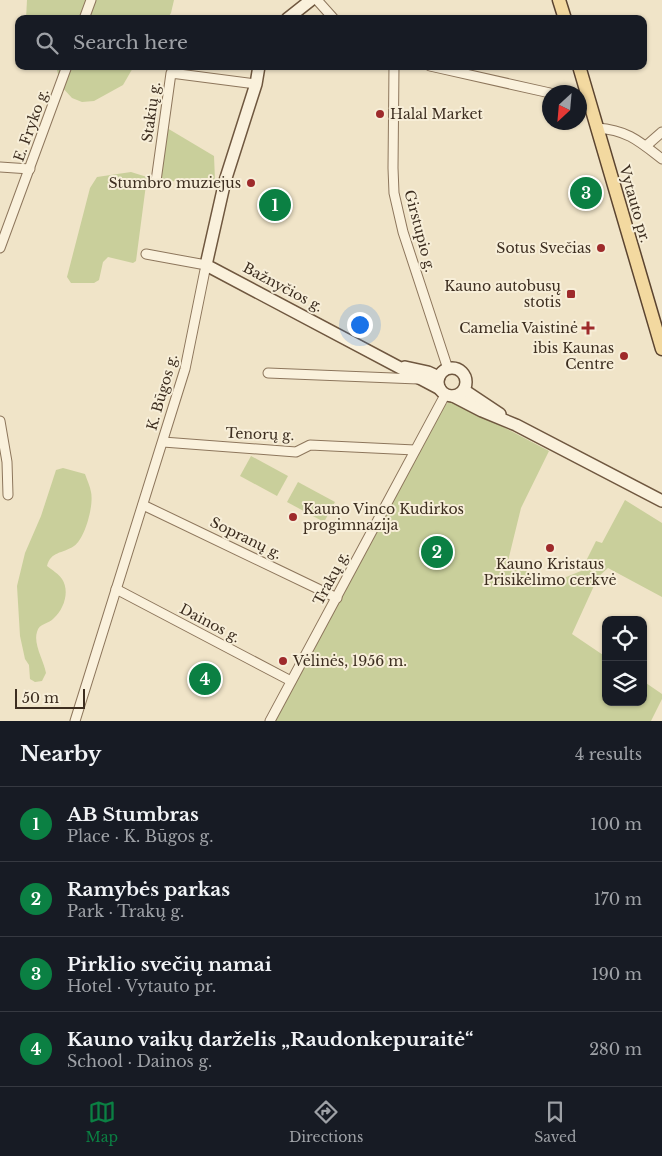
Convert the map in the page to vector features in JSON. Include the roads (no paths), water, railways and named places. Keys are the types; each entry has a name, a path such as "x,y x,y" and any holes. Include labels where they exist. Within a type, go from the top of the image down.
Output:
{"main road":[{"path":"559,0 564,15"},
{"name":"Vytauto pr.","path":"580,70 582,85"},
{"name":"Vytauto pr.","path":"587,106 597,128 662,349"}],"street":[{"path":"85,15 91,0"},
{"path":"292,15 311,0"},
{"path":"317,0 330,15"},
{"name":"E. Fryko g.","path":"0,248 66,70"},
{"name":"K. Būgos g.","path":"75,721 185,370 224,181 256,84 258,70"},
{"name":"Girstupio g.","path":"394,70 392,168 394,193 403,232 448,369"},
{"path":"448,70 542,91"},
{"name":"Stakių g.","path":"156,181 171,73 256,84"},
{"path":"597,128 615,129 628,134 662,158"},
{"path":"646,146 662,132"},
{"path":"0,167 30,169"},
{"name":"Bažnyčios g.","path":"146,254 206,265 398,365 419,379 444,389 482,412 516,425"},
{"name":"Bažnyčios g.","path":"398,365 428,372 444,389"},
{"path":"455,368 464,375 466,383 464,390 444,389 448,369 455,368"},
{"name":"Bažnyčios g.","path":"268,373 419,379"},
{"name":"Trakų g.","path":"270,721 415,450 444,389"},
{"name":"Bažnyčios g.","path":"464,390 516,425 662,501"},
{"path":"0,421 7,462 8,495"},
{"name":"Tenorų g.","path":"163,442 296,452 310,446 415,450"},
{"name":"Sopranų g.","path":"143,505 238,548 337,598"},
{"name":"Dainos g.","path":"116,589 291,681"}],"place":[{"name":"Halal Market","path":"380,114"},
{"name":"Stumbro muziejus","path":"251,183"},
{"name":"Pirklio svečių namai","path":"586,193"},
{"name":"AB Stumbras","path":"275,205"},
{"name":"Sotus Svečias","path":"601,248"},
{"name":"Kauno autobusų stotis","path":"571,294"},
{"name":"Camelia Vaistinė","path":"588,328"},
{"name":"ibis Kaunas Centre","path":"624,356"},
{"name":"Kauno Vinco Kudirkos progimnazija","path":"293,517"},
{"name":"Kauno Kristaus Prisikėlimo cerkvė","path":"550,548"},
{"name":"Ramybės parkas","path":"437,552"},
{"name":"Vėlinės, 1956 m.","path":"283,661"},
{"name":"Kauno vaikų darželis „Raudonkepuraitė“","path":"205,679"}]}
